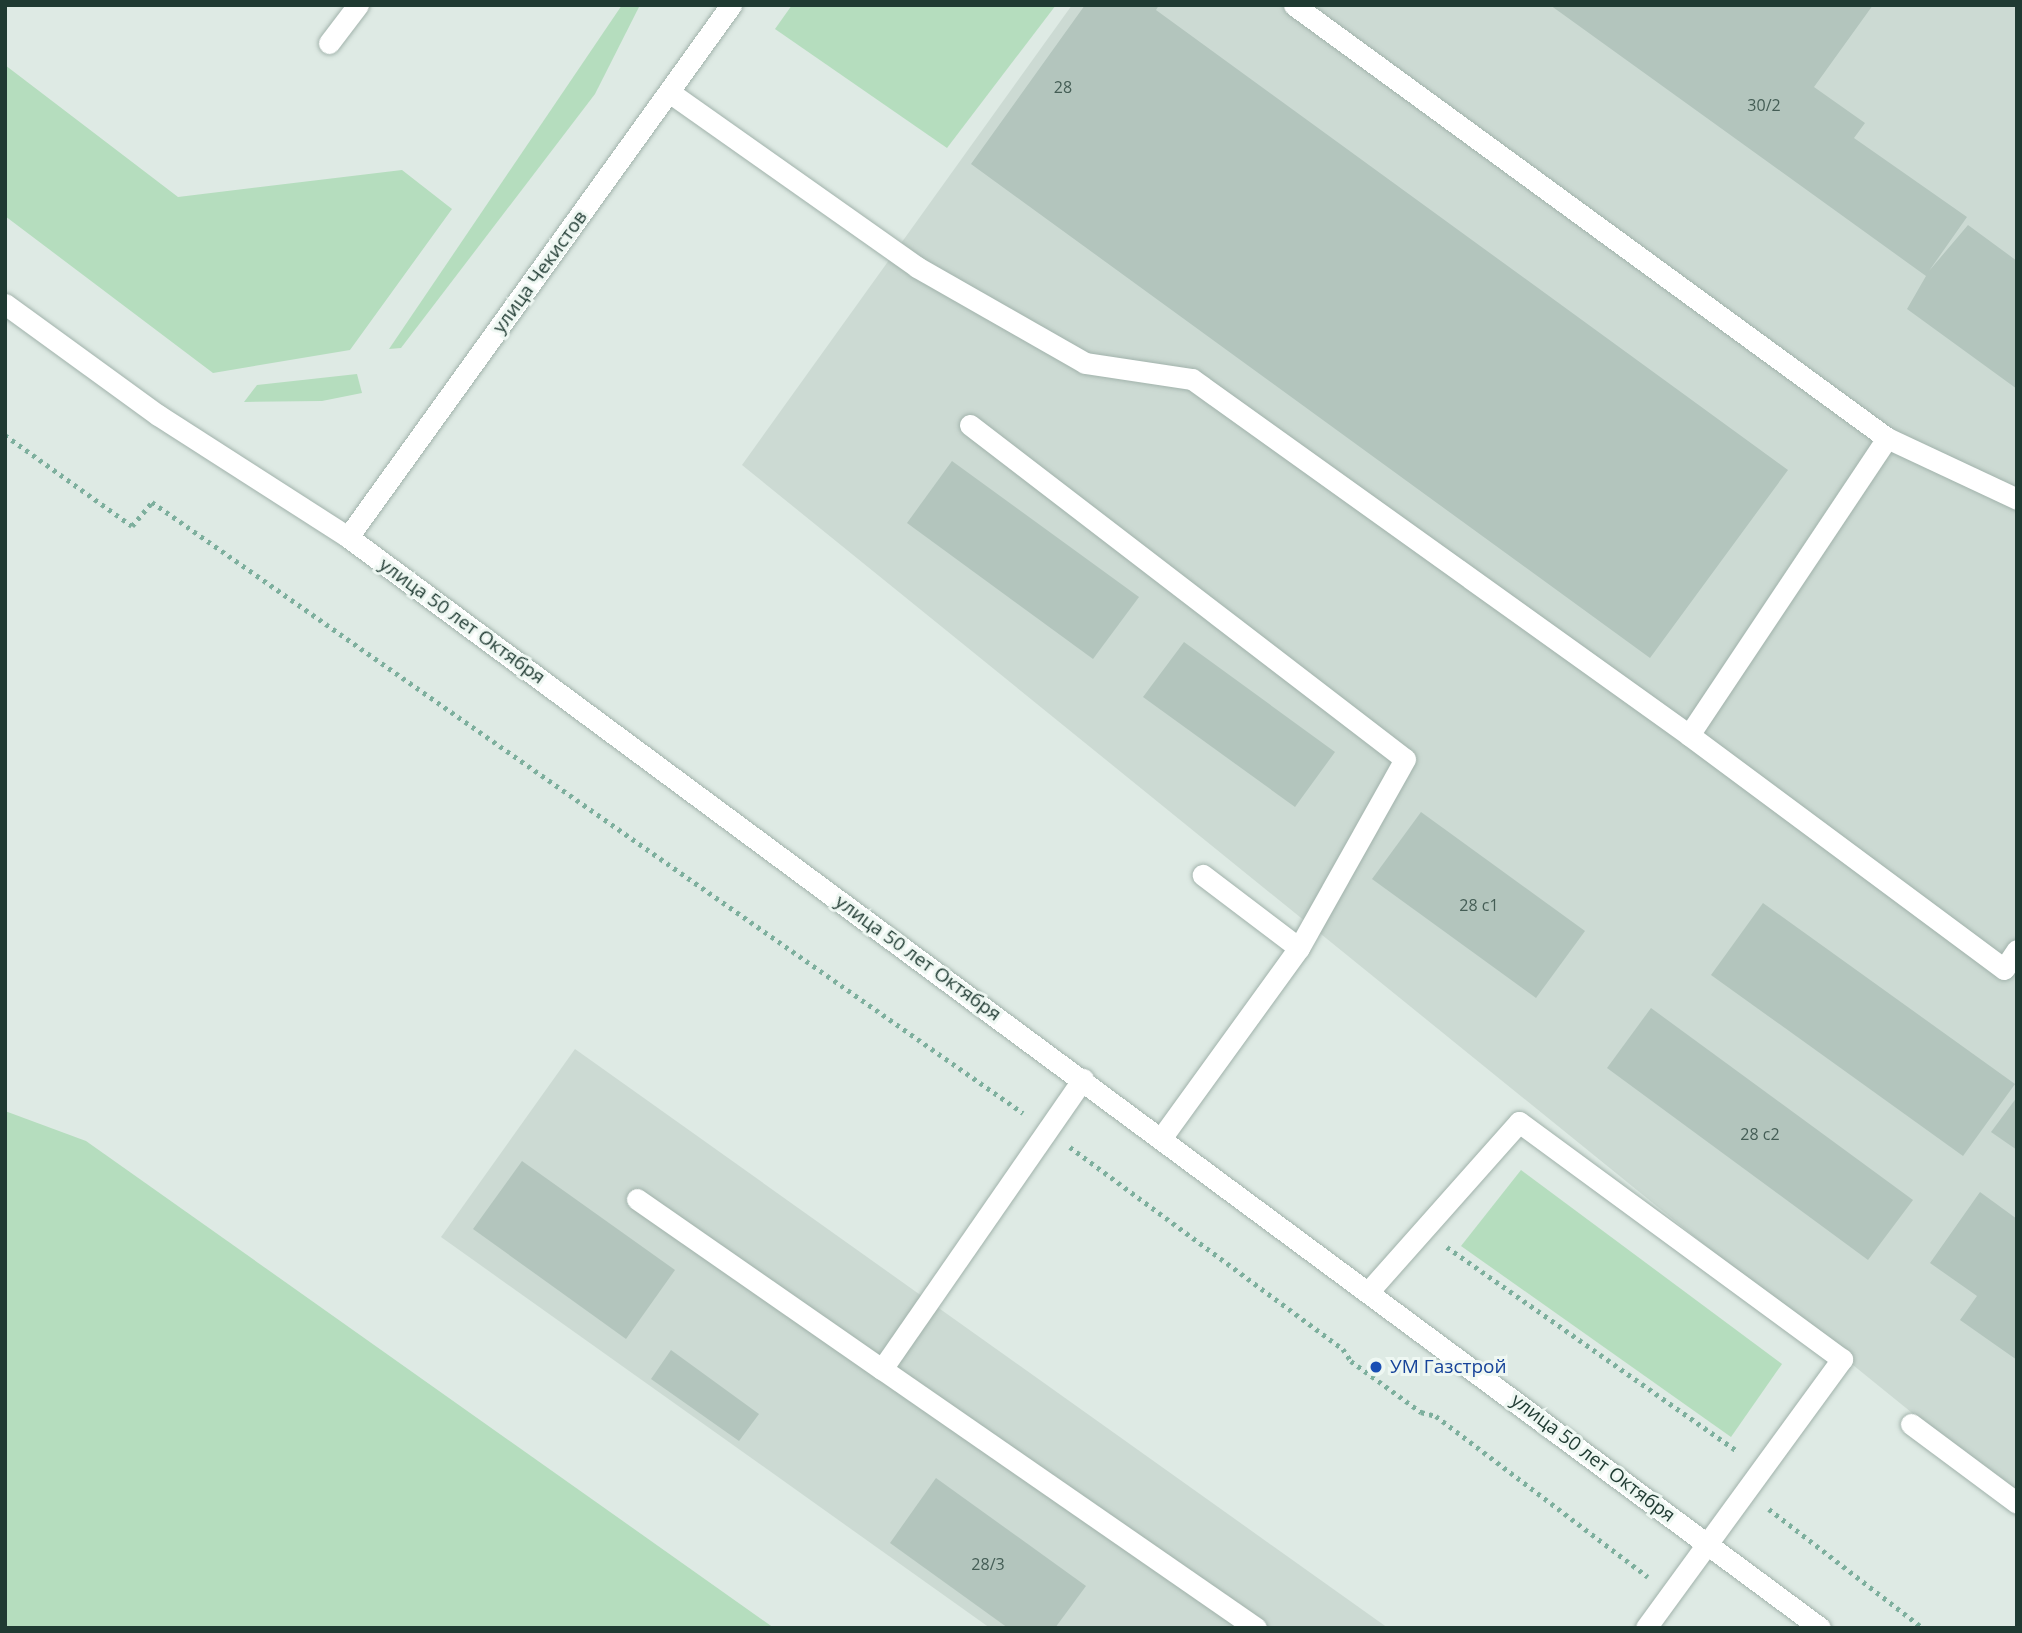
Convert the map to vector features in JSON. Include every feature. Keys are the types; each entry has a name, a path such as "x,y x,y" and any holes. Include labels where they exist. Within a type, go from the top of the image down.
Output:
{"main road":[{"path":"330,43 358,5"},
{"name":"улица Чекистов","path":"348,537 730,5"},
{"path":"1294,5 1887,438 2017,499"},
{"path":"669,92 917,267 1085,363 1192,379 1689,735 2004,969 2017,950"},
{"name":"улица 50 лет Октября","path":"5,304 158,415 348,537 1162,1137 1820,1628"},
{"path":"970,425 1405,759 1299,948 1162,1137"},
{"path":"1689,735 1887,438"},
{"path":"1203,875 1299,948"},
{"path":"882,1369 1083,1079"},
{"path":"1369,1292 1518,1122 1842,1359 1646,1628"},
{"path":"637,1199 1256,1628"},
{"path":"1911,1424 2017,1503"}],"path":[{"path":"5,435 132,526 152,502 1048,1131 1343,1349 1351,1362 1421,1412 1436,1416 1670,1594"},
{"path":"1423,1230 1762,1468 1769,1510 1923,1628"}],"shaded area":[{"path":"1072,5 2017,5 2017,1498 742,465"},
{"path":"575,1049 1388,1628 990,1628 441,1237"}],"green space":[{"path":"622,5 640,5 595,94 401,348 389,349"},
{"path":"792,5 1056,5 947,148 775,29"},
{"path":"5,65 178,197 402,170 452,209 350,350 213,373 5,216"},
{"path":"357,374 362,393 322,401 244,402 257,385"},
{"path":"5,1111 86,1141 774,1628 5,1628"},
{"path":"1521,1170 1782,1364 1731,1437 1461,1246"}],"building":[{"path":"1085,5 1159,5 1156,10 1788,470 1650,658 971,164"},
{"path":"1550,5 1873,5 1814,87 1865,123 1854,138 1967,217 1929,271 1968,225 2017,261 2017,389 1907,309 1926,276"},
{"path":"952,461 1139,597 1093,659 907,523"},
{"path":"1184,642 1335,752 1295,807 1143,697"},
{"path":"1421,812 1585,931 1536,998 1372,879"},
{"path":"1763,903 2015,1084 1963,1156 1711,975"},
{"path":"1651,1008 1913,1200 1868,1260 1607,1068"},
{"path":"2017,1097 2017,1150 1991,1132"},
{"path":"522,1161 675,1270 626,1339 473,1229"},
{"path":"1980,1192 2017,1219 2017,1360 1960,1320 1977,1296 1930,1263"},
{"path":"671,1350 759,1414 739,1441 651,1379"},
{"path":"936,1478 1086,1586 1055,1628 1008,1628 890,1543"}],"place":[{"name":"УМ Газстрой","path":"1376,1367"}]}
